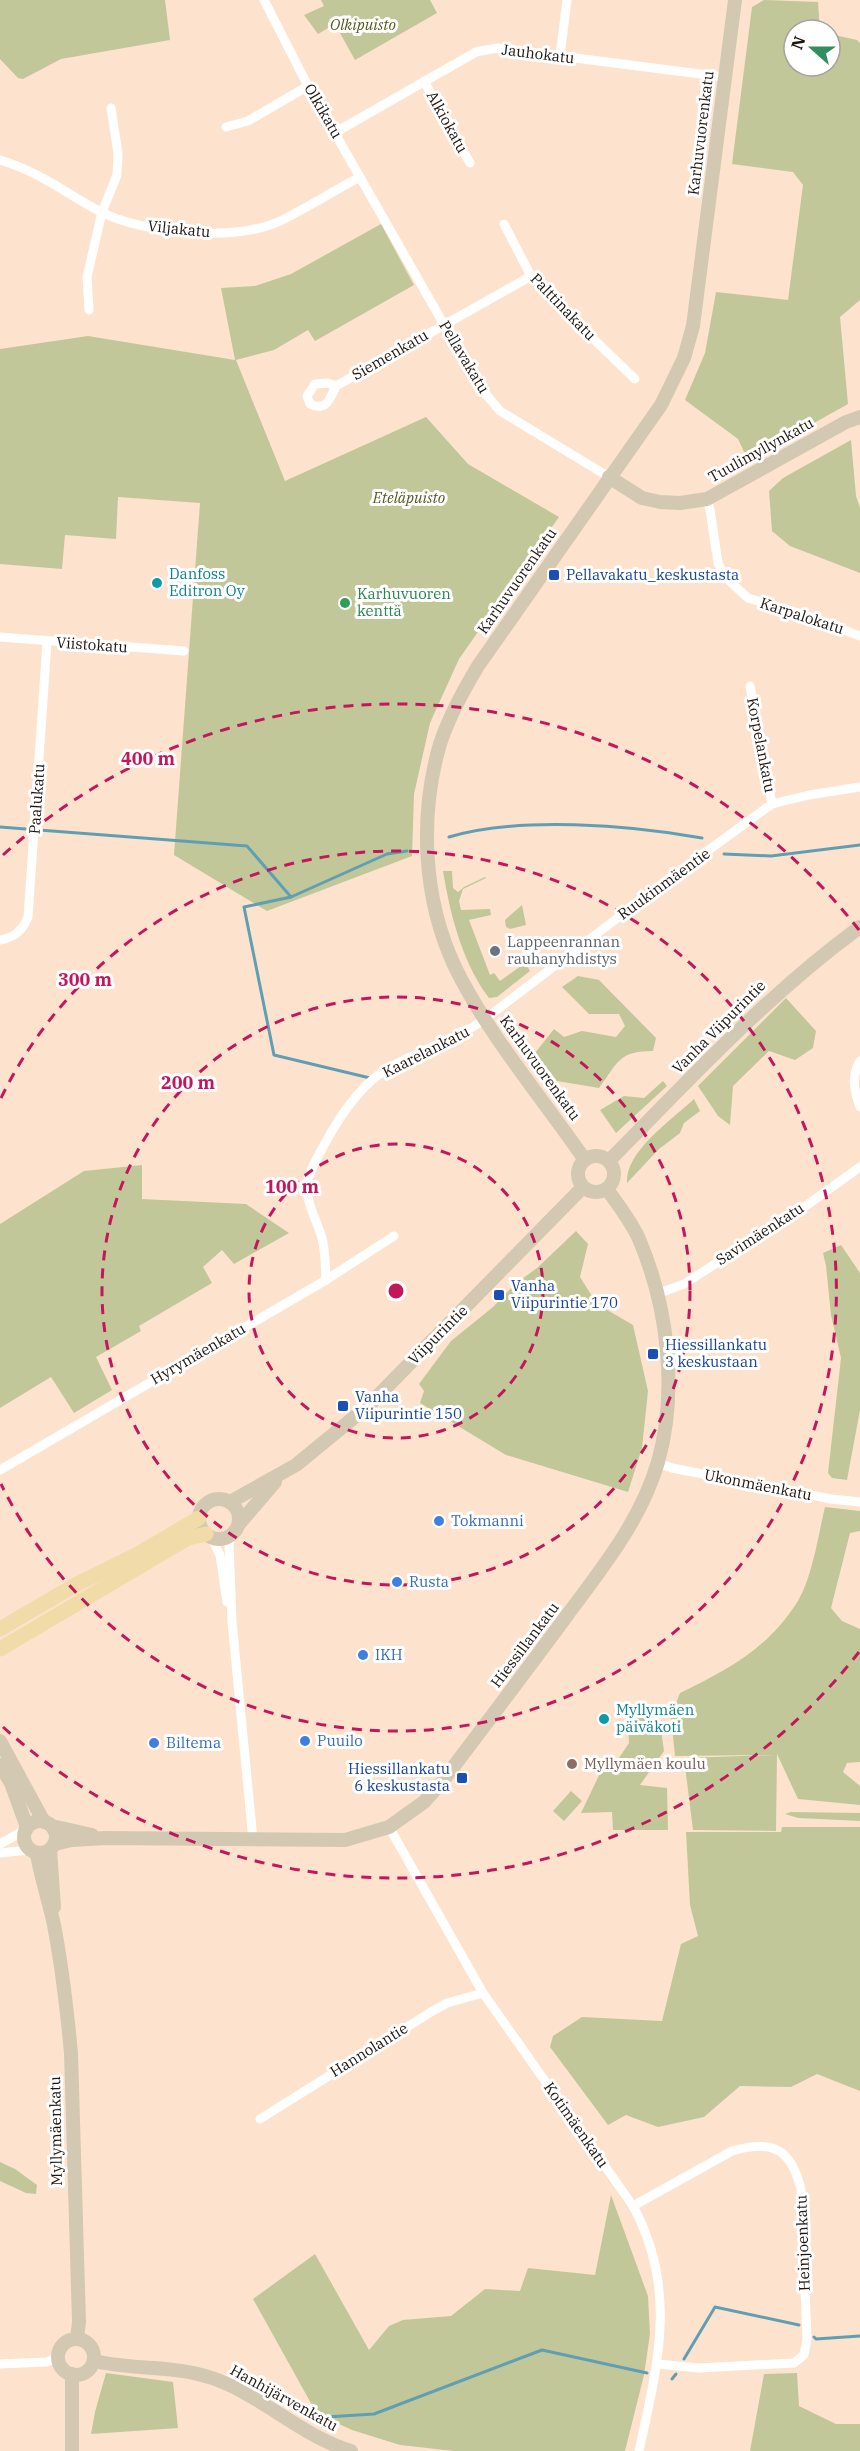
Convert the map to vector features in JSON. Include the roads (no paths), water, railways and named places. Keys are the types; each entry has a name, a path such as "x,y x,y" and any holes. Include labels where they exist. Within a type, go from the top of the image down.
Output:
{"main road":[{"path":"0,1629 199,1518"},
{"path":"0,1649 188,1538 209,1535"}],"street":[{"name":"Olkikatu","path":"264,0 308,86 385,222"},
{"path":"560,56 567,0"},
{"name":"Karhuvuorenkatu","path":"585,1160 485,1019 455,968 434,907 427,832 430,795 446,727 466,685 673,385 693,326 735,0"},
{"name":"Jauhokatu","path":"336,132 476,52 486,49 497,48 724,77"},
{"name":"Alkiokatu","path":"424,81 470,163"},
{"path":"226,127 248,121 308,86"},
{"path":"89,310 87,277 102,212 117,175 118,153 111,108"},
{"name":"Viljakatu","path":"0,160 37,173 102,212 155,228 199,233 234,231 278,222 360,177"},
{"name":"Pellavakatu","path":"385,222 479,386 500,411 609,477"},
{"name":"Palttinakatu","path":"504,224 531,276 550,298 636,379"},
{"name":"Siemenkatu","path":"336,386 531,276"},
{"name":"Tuulimyllynkatu","path":"609,477 642,498 680,503 707,499 846,422 860,417"},
{"name":"Karpalokatu","path":"707,499 718,563 726,578 748,598 808,616 860,636"},
{"name":"Viistokatu","path":"0,637 184,651"},
{"name":"Paalukatu","path":"0,940 12,938 23,928 28,917 32,892 47,642"},
{"name":"Korpelankatu","path":"750,686 772,804"},
{"name":"Ruukinmäentie","path":"485,1019 666,881 772,804 809,795 860,787"},
{"name":"Vanha Viipurintie","path":"609,1161 756,1012 800,972 860,927"},
{"name":"Kaarelankatu","path":"326,1280 322,1238 310,1204 307,1185 330,1133 351,1103 371,1082 390,1067 460,1036 485,1019"},
{"path":"860,1060 855,1068 854,1079 860,1107"},
{"path":"597,1156 609,1161 614,1172 614,1179 607,1189 595,1193 583,1187 579,1170 585,1160 597,1156"},
{"name":"Savimäenkatu","path":"657,1294 684,1284 807,1205 860,1167"},
{"name":"Viipurintie","path":"231,1502 284,1473 368,1406 583,1187"},
{"name":"Hiessillankatu","path":"0,1852 43,1850 106,1838 345,1840 389,1827 424,1802 442,1782 544,1647 628,1531 657,1463 667,1418 668,1381 663,1324 657,1294 638,1237 607,1189"},
{"name":"Hyrymäenkatu","path":"0,1470 326,1280 394,1236"},
{"name":"Ukonmäenkatu","path":"657,1463 672,1468 831,1499 860,1502"},
{"name":"Viipurintie","path":"236,1529 284,1473"},
{"path":"231,1622 229,1543 236,1529 239,1515 231,1502 219,1498 203,1506 199,1518 202,1529 209,1535 218,1539 236,1529"},
{"path":"209,1535 220,1555 231,1622 253,1840"},
{"path":"0,1741 56,1835 43,1850 25,1844 26,1828 11,1783 0,1764"},
{"path":"0,1844 38,1821 48,1824"},
{"name":"Hiessillankatu","path":"48,1824 106,1838"},
{"name":"Kotimäenkatu","path":"389,1827 483,1993 633,2206 645,2227 660,2285 661,2337 639,2451"},
{"name":"Myllymäenkatu","path":"43,1850 67,2009 71,2053 79,2322 77,2338"},
{"name":"Hannolantie","path":"260,2119 431,2012 447,2003 483,1993"},
{"name":"Heinjoenkatu","path":"633,2206 732,2151 750,2146 768,2147 779,2151 796,2169 801,2189 807,2339 804,2355 794,2362 699,2368 657,2364"},
{"path":"77,2338 90,2346 94,2361 88,2370 78,2375 72,2374 61,2366 58,2357 66,2342 77,2338"},
{"path":"0,2364 39,2363 58,2357"},
{"name":"Hanhijärvenkatu","path":"94,2361 123,2366 183,2370 214,2379 309,2433 351,2451"},
{"path":"72,2374 72,2451"}],"waterway":[{"path":"449,837 508,826 575,825 642,829 702,838"},
{"path":"0,827 247,846 291,897 387,854 407,851"},
{"path":"724,854 771,856 860,845"},
{"path":"291,897 244,907 274,1055 370,1078"},
{"path":"684,2359 715,2307 799,2325"},
{"path":"814,2337 816,2339 860,2336"},
{"path":"326,2417 374,2414 542,2350 647,2373"},
{"path":"672,2379 676,2374"}],"place":[{"name":"Pellavakatu_keskustasta","path":"554,575"},
{"name":"Danfoss Editron Oy","path":"157,583"},
{"name":"Karhuvuoren kenttä","path":"345,603"},
{"name":"Lappeenrannan rauhanyhdistys","path":"495,951"},
{"name":"Vanha Viipurintie 170","path":"499,1295"},
{"name":"Hiessillankatu 3 keskustaan","path":"653,1354"},
{"name":"Vanha Viipurintie 150","path":"343,1406"},
{"name":"Tokmanni","path":"439,1521"},
{"name":"Rusta","path":"397,1582"},
{"name":"IKH","path":"363,1655"},
{"name":"Myllymäen päiväkoti","path":"604,1719"},
{"name":"Puuilo","path":"305,1741"},
{"name":"Biltema","path":"154,1743"},
{"name":"Myllymäen koulu","path":"572,1764"},
{"name":"Hiessillankatu 6 keskustasta","path":"462,1778"}],"park label":[{"name":"Olkipuisto","path":"363,25"},
{"name":"Eteläpuisto","path":"409,498"}]}
